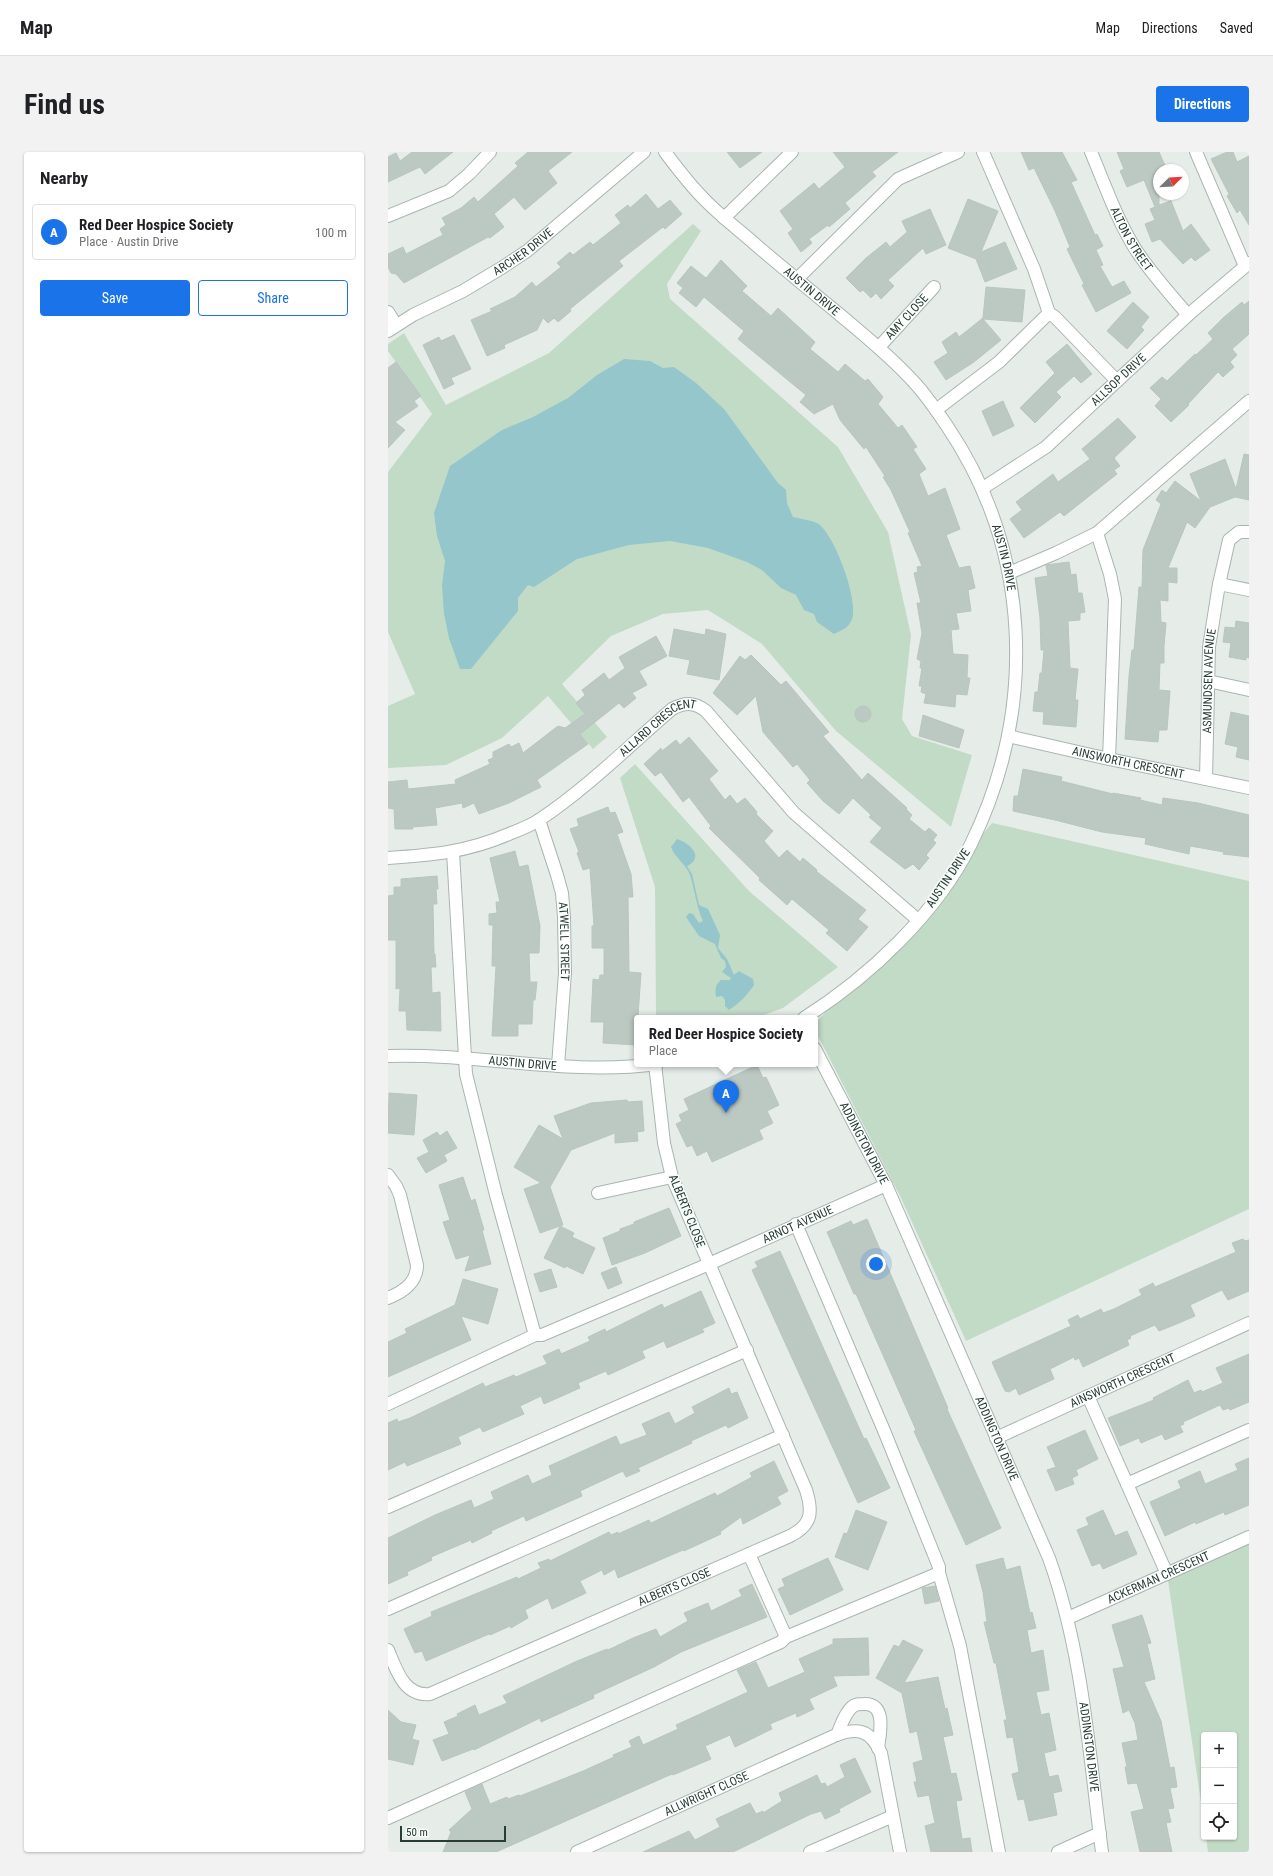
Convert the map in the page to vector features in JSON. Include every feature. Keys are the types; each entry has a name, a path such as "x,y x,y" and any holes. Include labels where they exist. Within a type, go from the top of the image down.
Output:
{"street":[{"path":"388,216 449,192 490,152"},
{"name":"ARCHER DRIVE","path":"392,328 463,291 503,268 527,250 644,152"},
{"name":"AUSTIN DRIVE","path":"665,152 694,188 724,218 879,347 912,380 936,410 960,446 982,488 995,522 1009,573 1015,622 1016,663 1014,703 1008,736 996,783 970,846 946,884 918,920 872,967 808,1015"},
{"path":"724,218 792,152"},
{"path":"797,279 898,179 958,152"},
{"path":"983,152 1034,269 1049,313 1055,317 1117,381"},
{"name":"ALTON STREET","path":"1091,152 1120,218 1136,249 1155,276 1188,315"},
{"path":"1196,152 1247,265"},
{"name":"ALLSOP DRIVE","path":"982,488 1046,447 1188,315 1247,265"},
{"name":"AMY CLOSE","path":"879,347 934,287"},
{"path":"388,312 392,328"},
{"path":"936,410 999,362 1049,313"},
{"path":"1009,573 1056,553 1097,533 1249,401"},
{"name":"ASMUNDSEN AVENUE","path":"1206,779 1208,681 1211,629 1229,540 1239,532 1249,532"},
{"path":"1097,533 1110,574 1114,599 1109,759"},
{"path":"1219,584 1249,590"},
{"path":"1208,681 1249,690"},
{"name":"ALLARD CRESCENT","path":"388,858 453,852 501,837 539,820 587,782 672,709 681,704 698,705 706,711 794,813 918,920"},
{"name":"AINSWORTH CRESCENT","path":"1008,736 1249,788"},
{"name":"ATWELL STREET","path":"539,820 558,875 562,893 564,917 565,973 558,1066"},
{"path":"453,852 466,1074 496,1195 535,1336"},
{"name":"ADDINGTON DRIVE","path":"818,1055 886,1185 1049,1558 1068,1618 1079,1674 1102,1852"},
{"name":"AUSTIN DRIVE","path":"388,1056 465,1059 558,1066 606,1067 634,1065"},
{"name":"ALBERTS CLOSE","path":"388,1650 400,1677 405,1684 412,1691 430,1694 798,1532 805,1527 809,1520 811,1510 808,1495 672,1177 664,1143 656,1067"},
{"path":"388,1175 396,1186 400,1195 417,1265 417,1273 409,1286 388,1298"},
{"path":"598,1193 672,1177"},
{"name":"ARNOT AVENUE","path":"388,1404 535,1336 542,1335 709,1264 886,1185"},
{"path":"796,1224 888,1440 939,1567 939,1573 960,1646 999,1852"},
{"name":"AINSWORTH CRESCENT","path":"996,1438 1249,1323"},
{"path":"388,1507 747,1350"},
{"path":"1088,1396 1167,1574"},
{"path":"1127,1484 1249,1430"},
{"path":"388,1609 783,1435"},
{"name":"ACKERMAN CRESCENT","path":"1068,1618 1249,1536"},
{"path":"749,1554 786,1637"},
{"path":"388,1818 781,1642 786,1637 939,1573"},
{"path":"837,1735 852,1706 867,1703 878,1711 880,1718 878,1748 900,1852"},
{"name":"ALLWRIGHT CLOSE","path":"577,1852 837,1735 852,1730 860,1731 872,1738 878,1748"},
{"path":"810,1852 893,1816"},
{"path":"1058,1852 1100,1833"}],"green space":[{"path":"693,224 701,231 667,284 670,299 838,447 888,532 911,635 902,719 912,736 972,755 951,827 836,731 762,644 708,610 663,614 611,636 562,684 607,737 593,749 548,696 502,738 446,765 388,768 388,706 415,694 388,632 388,472 432,414 388,351 388,344 404,333 446,405 549,353"},
{"path":"635,764 749,891 838,967 783,1008 764,1015 656,1015 655,887 620,778"},
{"path":"992,823 1249,881 1249,1209 966,1341 901,1198 818,1036 818,1020 916,915"},
{"path":"1249,1537 1249,1852 1208,1852 1206,1840 1237,1840 1237,1732 1201,1732 1201,1802 1167,1574"}],"water":[{"path":"624,359 650,361 663,368 674,367 696,383 724,409 778,483 786,490 787,503 793,517 817,523 824,529 831,539 844,568 852,598 853,610 851,622 845,628 834,634 817,622 814,614 804,610 796,595 781,588 762,570 747,562 708,548 670,541 629,545 577,559 534,587 528,585 518,598 518,611 471,669 460,669 449,638 444,614 442,585 445,561 437,536 434,513 450,466 502,430 533,417 568,398 597,375"},
{"path":"677,839 687,844 694,851 695,859 687,866 692,874 699,905 708,909 720,935 718,948 727,959 734,975 739,971 753,979 754,985 749,992 740,1002 729,1010 725,1006 725,1000 722,996 716,997 716,988 719,982 721,980 730,980 731,978 722,972 726,967 725,961 721,958 715,944 699,936 686,917 689,913 693,914 699,923 703,921 690,875 671,847"}],"building":[{"path":"412,152 453,152 425,174 420,167 388,182 388,157 396,153 400,161"},
{"path":"528,152 572,152 548,171 557,183 525,210 514,197 494,214 504,227 490,238 488,237 404,283 396,274 391,273 388,267 388,254 403,247 406,254 443,235 440,229 446,225 442,218 461,208 474,197 478,202 518,166 515,163"},
{"path":"727,152 762,152 740,168"},
{"path":"833,152 898,152 872,172 876,176 845,203 850,209 829,227 828,225 809,239 812,243 801,252 788,233 793,229 780,211 814,183 819,189 845,167"},
{"path":"1021,152 1062,152 1077,180 1071,182 1095,235 1097,234 1103,246 1096,250 1103,265 1100,266 1112,287 1124,281 1131,293 1096,312 1082,285 1084,284 1067,249 1070,247 1055,211 1034,168 1029,170"},
{"path":"1117,152 1159,152 1164,164 1153,164 1153,200 1159,200 1159,205 1171,201 1183,231 1191,224 1210,250 1195,261 1191,257 1183,264 1160,239 1152,242 1145,224 1155,220 1150,209 1155,207 1144,180 1127,187 1120,171 1124,169"},
{"path":"1227,152 1233,152 1237,162 1249,156 1249,225 1240,210 1237,213 1227,196 1229,194 1211,159"},
{"path":"646,194 658,209 670,200 682,214 665,229 663,227 619,261 623,266 570,309 571,311 558,322 554,318 548,323 543,318 537,330 504,345 505,348 487,356 471,320 492,311 490,309 515,297 532,282 536,287 561,267 557,263 570,252 573,255 590,242 593,245 621,223 615,215 628,205 630,208"},
{"path":"968,199 998,211 981,252 1005,242 1017,269 985,282 976,259 948,248"},
{"path":"930,209 946,245 926,254 923,248 888,280 894,286 881,299 876,293 871,298 863,290 860,292 846,278 866,258 886,242 890,247 907,232 902,221"},
{"path":"721,260 747,286 742,291 771,316 778,308 815,342 810,349 838,372 845,364 865,381 868,379 883,397 878,404 898,428 902,425 917,447 913,449 926,469 919,474 928,496 945,488 960,529 946,535 959,568 970,566 975,588 968,590 971,611 956,613 959,629 951,630 953,654 968,655 967,678 970,678 967,695 956,694 955,707 924,703 926,694 921,692 922,686 919,686 922,668 920,668 921,661 917,659 922,633 917,603 921,603 914,573 918,572 917,567 922,566 908,533 910,532 891,490 883,477 885,476 866,447 864,449 840,420 833,404 814,414 800,402 806,395 738,339 744,331 704,297 696,307 679,293 683,288 677,283 691,266 706,278"},
{"path":"986,287 1025,290 1022,322 983,319 1001,340 974,362 946,380 934,362 948,353 942,342 956,332 959,337 983,318"},
{"path":"1249,301 1249,334 1232,349 1237,355 1230,362 1234,367 1223,377 1218,372 1188,404 1189,405 1171,422 1155,406 1161,399 1150,388 1162,377 1167,381 1213,339 1208,333 1223,318 1242,302 1244,305"},
{"path":"1133,302 1149,317 1141,327 1144,330 1127,349 1107,331"},
{"path":"454,335 471,369 451,378 454,384 444,389 423,345 439,337 441,341"},
{"path":"1067,344 1092,374 1081,383 1074,376 1056,392 1061,397 1035,423 1020,408 1055,373 1046,362"},
{"path":"396,362 421,396 414,401 418,406 395,422 405,430 388,448 388,368"},
{"path":"1003,401 1014,426 993,436 982,411"},
{"path":"1118,418 1136,437 1114,458 1120,466 1114,470 1117,474 1064,516 1060,512 1024,538 1010,519 1022,510 1016,502 1053,474 1058,482 1090,459 1082,449"},
{"path":"1244,454 1249,455 1249,500 1235,497 1210,507 1195,528 1187,522 1168,568 1177,568 1177,583 1168,582 1168,601 1160,600 1161,622 1166,623 1164,663 1160,663 1159,690 1170,691 1167,730 1159,730 1158,742 1125,739 1129,676 1132,650 1134,650 1139,587 1142,587 1143,550 1161,504 1156,500 1162,490 1166,493 1175,481 1201,501 1190,474 1225,459 1236,489"},
{"path":"1069,562 1071,575 1076,574 1078,593 1082,593 1085,612 1080,613 1080,620 1068,621 1070,668 1078,669 1075,700 1078,700 1076,727 1043,724 1044,712 1033,711 1035,692 1038,692 1040,673 1042,673 1044,650 1041,650 1040,618 1035,578 1048,576 1046,565"},
{"path":"1236,621 1249,623 1249,658 1246,657 1246,660 1229,657 1231,643 1223,642 1225,627 1235,628"},
{"path":"674,629 705,635 706,629 726,634 719,680 687,674 690,660 669,656"},
{"path":"656,636 667,656 639,671 647,685 632,693 636,698 624,708 619,703 580,734 588,744 537,780 541,787 509,803 479,814 474,803 463,808 462,803 435,808 437,825 412,827 413,829 395,829 394,809 388,808 388,782 407,780 408,789 456,784 455,780 490,764 488,760 493,758 493,752 509,744 511,747 519,743 523,753 558,726 565,728 585,714 576,703 585,695 582,690 604,673 609,680 625,668 619,657"},
{"path":"751,655 781,685 786,681 829,732 823,736 862,780 868,773 907,808 906,809 912,815 909,819 925,832 929,828 937,835 933,840 936,843 926,855 929,858 919,870 913,864 905,869 870,842 882,828 869,817 871,815 853,798 839,814 823,801 807,783 810,780 797,764 793,767 763,732 756,696 737,715 713,693 740,656 745,660"},
{"path":"863,706 869,708 871,714 869,720 863,722 857,720 855,714 857,708"},
{"path":"1231,712 1249,716 1249,760 1236,757 1238,747 1225,744"},
{"path":"923,715 964,730 959,748 919,736"},
{"path":"689,737 718,771 709,779 725,800 730,795 737,804 745,798 757,812 756,814 773,831 764,841 779,858 787,850 800,862 803,858 817,870 816,871 866,910 858,919 868,927 847,951 826,933 829,930 792,899 787,905 759,880 760,878 709,828 711,826 689,797 683,802 661,772 655,776 644,764 661,748 662,751 676,740 680,745"},
{"path":"1023,769 1062,777 1061,781 1113,794 1141,798 1140,800 1162,805 1163,798 1198,803 1249,815 1249,857 1223,854 1224,852 1190,846 1189,854 1145,844 1146,838 1102,832 1013,811 1014,796 1018,796"},
{"path":"608,807 610,813 615,812 623,832 617,834 631,874 633,897 628,897 629,972 641,973 638,1015 634,1015 634,1045 603,1043 604,1022 591,1022 593,979 599,980 600,975 604,975 604,948 592,948 592,926 594,926 590,868 583,870 577,853 579,852 570,829 579,826 577,819"},
{"path":"515,851 519,867 528,865 540,926 539,953 529,953 530,982 537,982 535,1000 533,1000 532,1024 518,1024 518,1036 492,1036 496,966 492,966 493,925 489,925 489,914 497,913 496,902 500,902 490,858"},
{"path":"437,876 437,904 433,904 434,954 436,967 431,967 432,993 440,992 441,1031 407,1030 406,1011 399,1011 400,988 396,989 396,940 388,940 388,896 394,895 394,887 401,887 401,879"},
{"path":"753,1067 758,1067 763,1078 766,1077 779,1105 767,1111 773,1123 759,1130 763,1139 712,1162 707,1151 697,1156 692,1145 687,1147 676,1124 682,1121 679,1115 689,1110 684,1099"},
{"path":"389,1093 417,1095 414,1135 388,1133"},
{"path":"627,1100 628,1102 642,1101 644,1131 637,1132 638,1141 615,1143 615,1133 571,1150 550,1187 563,1225 540,1233 524,1189 541,1183 514,1167 539,1125 563,1139 554,1116 591,1103"},
{"path":"447,1131 457,1148 444,1155 447,1161 426,1173 417,1158 429,1152 423,1140 437,1132 440,1136"},
{"path":"463,1177 471,1201 475,1199 484,1230 482,1230 491,1264 465,1271 470,1255 456,1259 443,1222 450,1220 439,1185"},
{"path":"669,1208 681,1236 645,1253 612,1265 603,1238 620,1231 620,1229 634,1224 634,1222"},
{"path":"867,1219 948,1408 947,1409 1001,1528 966,1545 914,1431 916,1430 856,1294 854,1294 827,1232 851,1221 853,1225"},
{"path":"560,1226 574,1233 572,1237 595,1248 583,1274 566,1266 565,1268 544,1258"},
{"path":"1243,1239 1245,1241 1249,1240 1249,1291 1228,1300 1222,1290 1190,1305 1195,1316 1159,1331 1155,1325 1130,1336 1131,1338 1127,1340 1129,1345 1083,1367 1079,1358 1075,1360 1074,1357 1050,1369 1054,1379 1019,1395 1016,1388 1009,1392 1005,1391 992,1362 1071,1326 1068,1320 1078,1315 1080,1319 1101,1309 1103,1313 1114,1309 1142,1295 1139,1290 1153,1283 1155,1287 1236,1252 1232,1243"},
{"path":"780,1251 864,1439 866,1438 890,1488 858,1503 752,1270 758,1267 755,1262"},
{"path":"616,1267 622,1283 608,1289 601,1273"},
{"path":"551,1269 557,1287 540,1292 534,1274"},
{"path":"463,1279 498,1289 488,1324 461,1316 471,1340 388,1377 388,1342 407,1333 405,1329 455,1305"},
{"path":"701,1291 715,1323 702,1329 704,1332 667,1348 664,1341 642,1351 645,1358 608,1375 606,1371 578,1383 580,1388 544,1404 541,1396 520,1406 524,1414 483,1432 480,1427 458,1437 461,1444 407,1466 405,1462 388,1470 388,1423 397,1419 398,1422 410,1418 483,1383 485,1387 514,1375 516,1377 547,1364 543,1356 559,1349 561,1354 590,1341 588,1337 605,1329 606,1332 662,1304 664,1308"},
{"path":"1249,1354 1249,1402 1230,1410 1229,1408 1223,1410 1220,1405 1183,1422 1184,1424 1180,1426 1183,1432 1165,1440 1162,1434 1141,1443 1139,1438 1120,1446 1108,1418 1154,1400 1153,1398 1188,1380 1194,1393 1201,1390 1202,1392 1223,1383 1216,1368"},
{"path":"729,1388 731,1394 737,1392 748,1418 728,1428 726,1425 691,1441 692,1443 638,1468 640,1471 626,1477 623,1471 580,1491 582,1496 526,1521 524,1516 491,1531 492,1533 472,1543 471,1540 431,1557 432,1560 407,1572 408,1575 388,1584 388,1538 435,1515 471,1500 474,1508 494,1499 491,1492 528,1475 532,1484 552,1475 549,1466 616,1436 620,1445 647,1435 642,1424 669,1412 675,1424 695,1413 692,1407"},
{"path":"1085,1430 1098,1459 1076,1470 1078,1475 1072,1478 1074,1484 1056,1491 1047,1470 1056,1467 1047,1447"},
{"path":"1249,1458 1249,1505 1225,1515 1224,1512 1196,1524 1195,1522 1165,1536 1150,1502 1181,1488 1178,1481 1200,1471 1205,1484 1238,1470 1235,1464"},
{"path":"774,1461 788,1491 777,1497 781,1504 743,1524 741,1517 720,1532 721,1534 618,1578 615,1569 604,1575 602,1570 580,1581 586,1593 552,1609 548,1598 525,1610 528,1618 511,1628 510,1626 490,1635 489,1634 426,1661 422,1651 415,1653 404,1629 432,1616 431,1612 517,1577 518,1579 541,1568 538,1563 549,1559 550,1561 609,1532 611,1535 618,1532 618,1534 649,1520 651,1523 715,1493 717,1496 752,1477 750,1473"},
{"path":"856,1510 887,1522 868,1570 835,1557 844,1533 847,1534"},
{"path":"1103,1510 1115,1536 1127,1531 1137,1554 1103,1569 1100,1563 1092,1566 1077,1530 1089,1525 1086,1518"},
{"path":"828,1558 843,1590 790,1615 778,1589 785,1586 782,1579"},
{"path":"1003,1558 1006,1570 1020,1566 1030,1613 1032,1612 1036,1628 1027,1630 1031,1653 1043,1650 1049,1690 1036,1692 1041,1715 1049,1713 1056,1750 1044,1753 1049,1777 1058,1775 1062,1791 1053,1793 1057,1815 1029,1821 1024,1799 1018,1800 1012,1774 1019,1772 1013,1737 1007,1738 1004,1720 1007,1720 996,1663 994,1663 984,1622 987,1622 983,1592 976,1565"},
{"path":"752,1584 767,1617 681,1652 654,1667 593,1695 594,1698 541,1722 540,1718 474,1750 473,1749 442,1761 433,1740 449,1734 444,1722 458,1716 457,1714 475,1705 479,1715 507,1703 503,1696 577,1661 607,1649 608,1650 656,1629 660,1637 688,1621 684,1613 708,1603 711,1611 742,1596 739,1590"},
{"path":"935,1586 939,1601 925,1604 922,1588"},
{"path":"1142,1615 1151,1643 1147,1644 1155,1679 1144,1682 1161,1721 1170,1768 1174,1767 1177,1787 1170,1788 1174,1808 1168,1809 1171,1822 1166,1823 1172,1852 1140,1852 1131,1812 1144,1809 1137,1783 1128,1784 1125,1767 1127,1767 1122,1743 1138,1740 1135,1723 1129,1710 1123,1713 1113,1669 1124,1667 1112,1625"},
{"path":"868,1638 869,1675 833,1676 837,1686 809,1699 814,1709 797,1717 796,1713 770,1724 772,1729 735,1747 730,1735 705,1746 711,1759 673,1775 672,1774 496,1852 443,1852 451,1832 449,1830 472,1809 465,1792 482,1784 490,1804 507,1797 508,1799 519,1795 520,1796 614,1757 613,1755 632,1747 629,1741 639,1736 643,1745 678,1729 676,1725 748,1692 737,1670 756,1662 768,1688 805,1672 799,1659 833,1644 833,1639"},
{"path":"903,1640 923,1650 904,1683 938,1677 945,1709 947,1708 953,1735 943,1737 951,1774 956,1773 962,1800 956,1801 962,1839 970,1838 972,1852 931,1852 925,1826 935,1823 929,1795 918,1797 914,1782 917,1782 913,1763 923,1760 917,1731 910,1733 902,1693 876,1678 894,1645 899,1647"},
{"path":"388,1710 401,1722 416,1725 412,1739 419,1741 413,1765 388,1759"},
{"path":"855,1758 871,1792 839,1809 840,1812 825,1819 821,1811 811,1814 733,1852 643,1852 689,1831 695,1840 720,1827 716,1819 750,1803 756,1814 763,1811 763,1813 782,1801 779,1793 817,1775 821,1784 825,1783 827,1787 845,1777 840,1765"}],"place":[{"name":"Red Deer Hospice Society","path":"726,1113"}]}
